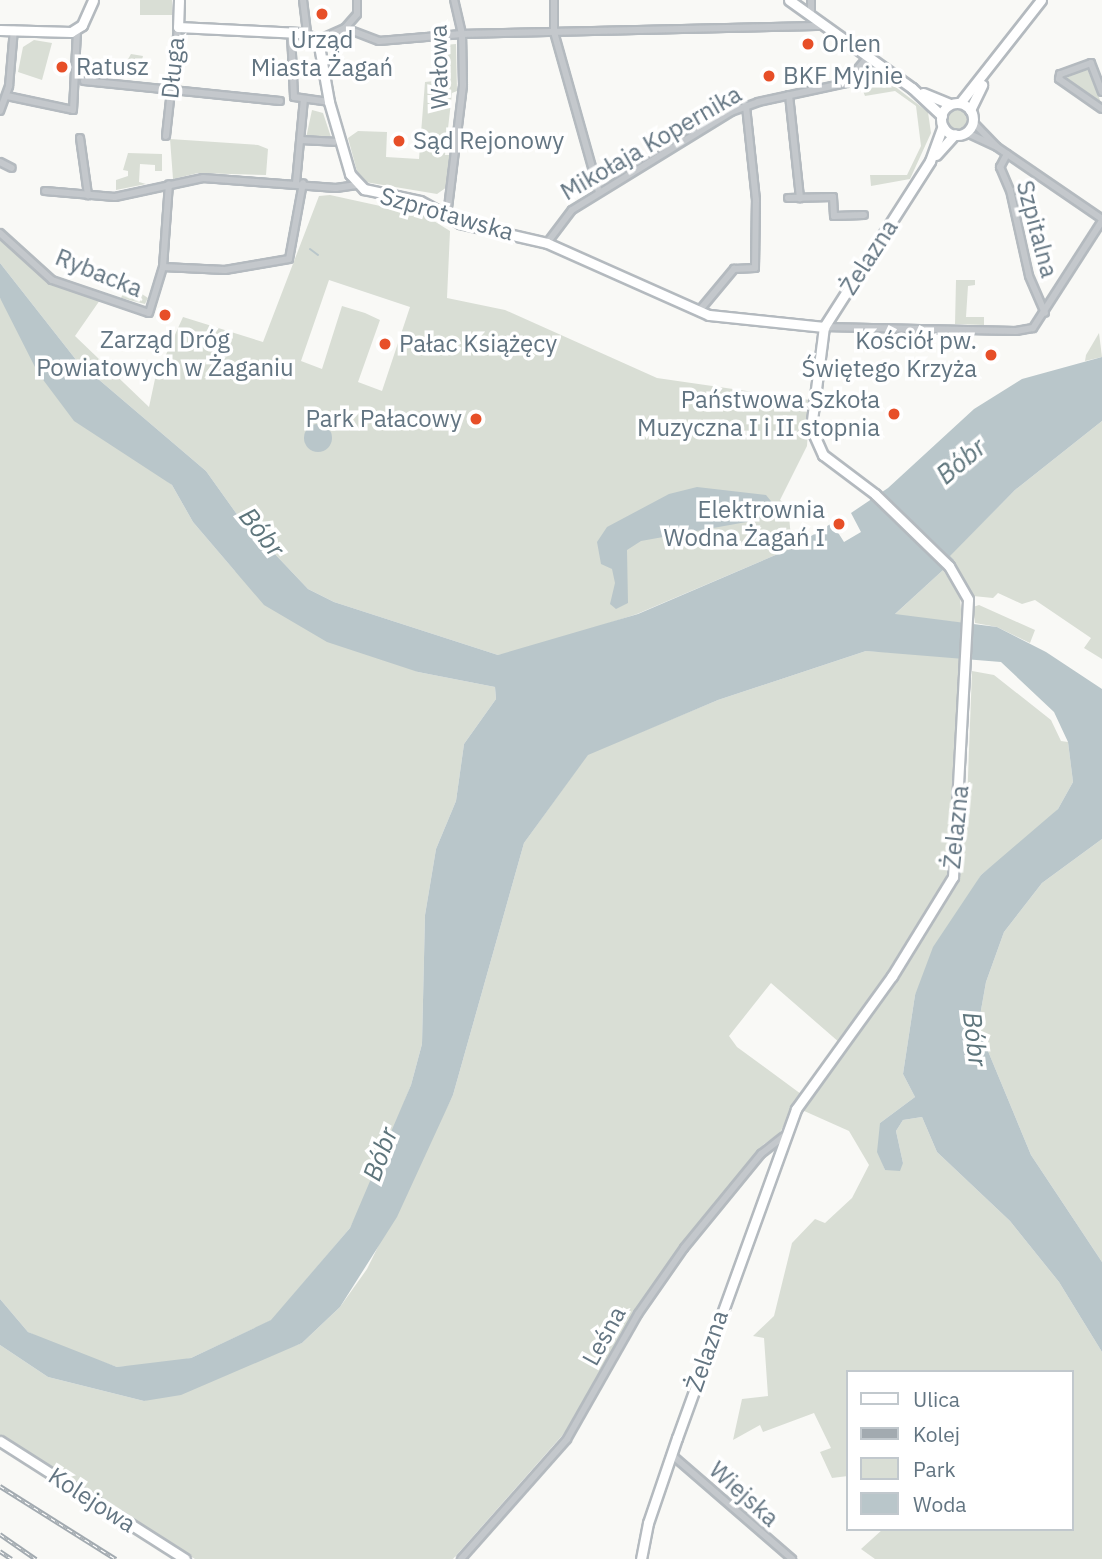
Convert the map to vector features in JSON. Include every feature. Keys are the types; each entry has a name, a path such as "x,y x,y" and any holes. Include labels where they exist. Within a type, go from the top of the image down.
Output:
{"street":[{"path":"7,96 73,110 77,30 93,0"},
{"name":"Długa","path":"166,136 179,0"},
{"path":"303,0 307,35"},
{"path":"177,27 291,33 318,40 345,27 356,17 357,0"},
{"name":"Wałowa","path":"447,216 463,85 462,34 454,0"},
{"path":"554,0 554,32 599,192"},
{"path":"789,0 912,88 942,121 960,133 997,147"},
{"path":"811,0 811,16"},
{"path":"1041,0 985,77 970,110 973,122 997,147 1102,220"},
{"path":"345,27 379,41 462,34 825,26"},
{"path":"0,111 7,96 14,29"},
{"path":"0,30 77,30"},
{"path":"291,33 292,91 304,99 329,102"},
{"name":"Szprotawska","path":"318,40 337,140 357,185 420,201 447,216 547,243 699,311 722,318 824,327 1016,331 1033,328 1102,220"},
{"name":"Mikołaja Kopernika","path":"547,243 561,219 599,192 746,106 846,83 868,57"},
{"path":"1102,92 1091,63 1060,74 1059,79 1102,109"},
{"path":"930,161 942,121 955,104 985,77"},
{"path":"84,81 281,101"},
{"path":"912,88 970,110"},
{"path":"789,95 800,198"},
{"path":"169,184 163,267 225,270 289,259 300,183 304,99"},
{"path":"699,311 734,269 755,268 757,228 746,106"},
{"path":"930,161 973,122"},
{"path":"80,138 88,195"},
{"path":"301,140 337,140"},
{"name":"Szpitalna","path":"1007,154 1000,167 1010,190 1028,276 1045,313"},
{"name":"Żelazna","path":"641,1559 672,1455 784,1136 796,1109 892,976 953,877 967,670 969,614 964,586 948,566 876,494 830,463 814,443 811,414 824,327 930,161"},
{"path":"0,162 12,168"},
{"path":"45,191 115,197 203,178 342,188 357,185"},
{"path":"788,198 833,197 834,216 864,215"},
{"name":"Rybacka","path":"0,233 52,280 149,313 163,267"},
{"name":"Leśna","path":"461,1559 567,1439 638,1314 684,1248 761,1154 784,1136"},
{"name":"Kolejowa","path":"0,1441 185,1559"},
{"name":"Wiejska","path":"672,1455 792,1559"}],"green space":[{"path":"140,0 172,0 172,15 140,15"},
{"path":"34,40 52,43 42,80 18,72 23,47"},
{"path":"456,44 457,91 452,93 445,155 451,155 447,187 437,194 365,182 358,175 348,138 358,131 387,132 386,157 419,159 425,82 434,81 431,46"},
{"path":"131,54 143,56 141,63 129,61 127,77 112,76 114,59 127,61"},
{"path":"1087,68 1100,100 1098,103 1064,79"},
{"path":"872,69 928,112 931,133 910,179 871,186 870,175 907,175 921,146 916,106 895,91 865,96 859,81"},
{"path":"957,108 965,111 968,119 965,127 957,130 949,127 946,119 949,111"},
{"path":"312,110 323,113 332,140 306,138"},
{"path":"170,139 258,145 268,149 266,175 198,173 173,179"},
{"path":"128,153 162,154 162,171 155,171 155,165 140,164 139,182 146,184 116,190 116,180 128,176 128,171 123,170"},
{"name":"Park Pałacowy","path":"330,195 426,216 450,231 447,298 505,310 657,378 810,400 807,446 780,500 788,506 792,548 637,614 516,653 498,655 334,602 308,589 236,513 206,471 77,361 0,263 0,234 51,281 100,300 75,336 149,407 155,379 183,317 263,342 319,196","holes":["329,280 410,307 382,391 358,382 380,320 365,313 342,306 322,369 301,361"]},
{"path":"956,280 975,280 975,285 968,286 966,317 984,317 984,325 955,324"},
{"path":"127,284 148,298 145,304 121,298"},
{"path":"0,298 135,457 172,485 193,522 235,571 418,672 495,687 496,699 464,744 456,801 436,849 425,915 422,1044 411,1085 372,1183 350,1228 272,1320 191,1358 164,1364 117,1367 55,1345 28,1332 0,1299"},
{"path":"1099,333 1102,357 1085,361 1086,355"},
{"path":"1102,421 1102,659 1084,648 1091,638 1035,600 1022,604 998,593 993,598 973,596 949,556 1015,490"},
{"path":"943,570 960,596 962,623 894,615"},
{"path":"979,605 1035,630 1030,643 997,627 975,623 973,607"},
{"path":"866,651 961,656 949,867 944,884 889,976 840,1043 771,983 729,1036 737,1047 801,1094 779,1134 764,1144 640,1302 567,1430 453,1559 195,1559 0,1438 0,1345 48,1377 144,1401 302,1343 340,1307 367,1269 453,1095 524,843 588,754 718,700"},
{"path":"972,671 994,675 1051,720 1061,741 1068,742 1073,782 1058,809 1039,829 981,875 915,995 903,1074 915,1097 880,1123 882,1162 885,1170 903,1163 896,1131 903,1120 922,1117 937,1152 1010,1221 1059,1282 1102,1352 1102,1559 875,1559 861,1549 881,1531 1074,1531 1074,1370 846,1370 846,1476 832,1478 820,1452 831,1448 814,1413 763,1432 760,1425 733,1440 742,1399 768,1396 764,1338 753,1336 774,1316 792,1243 815,1219 825,1223 852,1198 869,1165 849,1131 802,1110 883,998 954,884 966,829"},
{"path":"1102,839 1102,1262 1031,1155 978,1027 986,982 1004,932 1042,883"}],"water":[{"name":"Bóbr","path":"0,263 77,361 206,471 236,513 308,589 334,602 498,655 638,614 792,548 832,523 844,542 861,532 851,513 888,488 974,409 1022,379 1102,357 1102,421 1015,490 950,556 954,560 895,614 997,627 1046,652 1102,689 1102,839 1042,883 1004,932 986,982 978,1027 1031,1155 1102,1262 1102,1352 1059,1282 1010,1221 937,1152 922,1117 903,1120 896,1131 903,1163 900,1171 885,1170 877,1152 880,1123 915,1097 903,1074 915,995 933,947 981,875 1058,809 1073,782 1068,742 1054,712 1001,662 866,651 718,700 588,755 524,843 453,1095 397,1217 340,1307 302,1343 181,1395 144,1401 48,1377 0,1345 0,1299 28,1332 117,1367 191,1358 271,1320 350,1228 411,1085 422,1044 425,915 436,849 456,801 464,744 496,699 495,687 418,672 327,642 264,605 193,522 172,485 74,421 38,373 0,298"},
{"path":"318,424 328,428 332,438 328,448 318,452 308,448 304,438 308,428"},
{"path":"697,487 766,495 775,506 772,515 752,521 641,541 627,550 628,603 616,609 610,604 615,583 612,569 601,564 597,542 607,527 669,494"}],"waterway":[{"path":"310,249 318,255"}],"railway":[{"path":"0,1486 116,1559"},
{"path":"0,1534 36,1559"},
{"path":"0,1551 12,1559"}],"place":[{"name":"Urząd Miasta Żagań","path":"322,14"},
{"name":"Orlen","path":"808,44"},
{"name":"Ratusz","path":"62,67"},
{"name":"BKF Myjnie","path":"769,76"},
{"name":"Sąd Rejonowy","path":"399,141"},
{"name":"Zarząd Dróg Powiatowych w Żaganiu","path":"165,315"},
{"name":"Pałac Książęcy","path":"385,344"},
{"name":"Kościół pw. Świętego Krzyża","path":"991,355"},
{"name":"Państwowa Szkoła Muzyczna I i II stopnia","path":"894,414"},
{"name":"Park Pałacowy","path":"476,419"},
{"name":"Elektrownia Wodna Żagań I","path":"839,524"}]}
